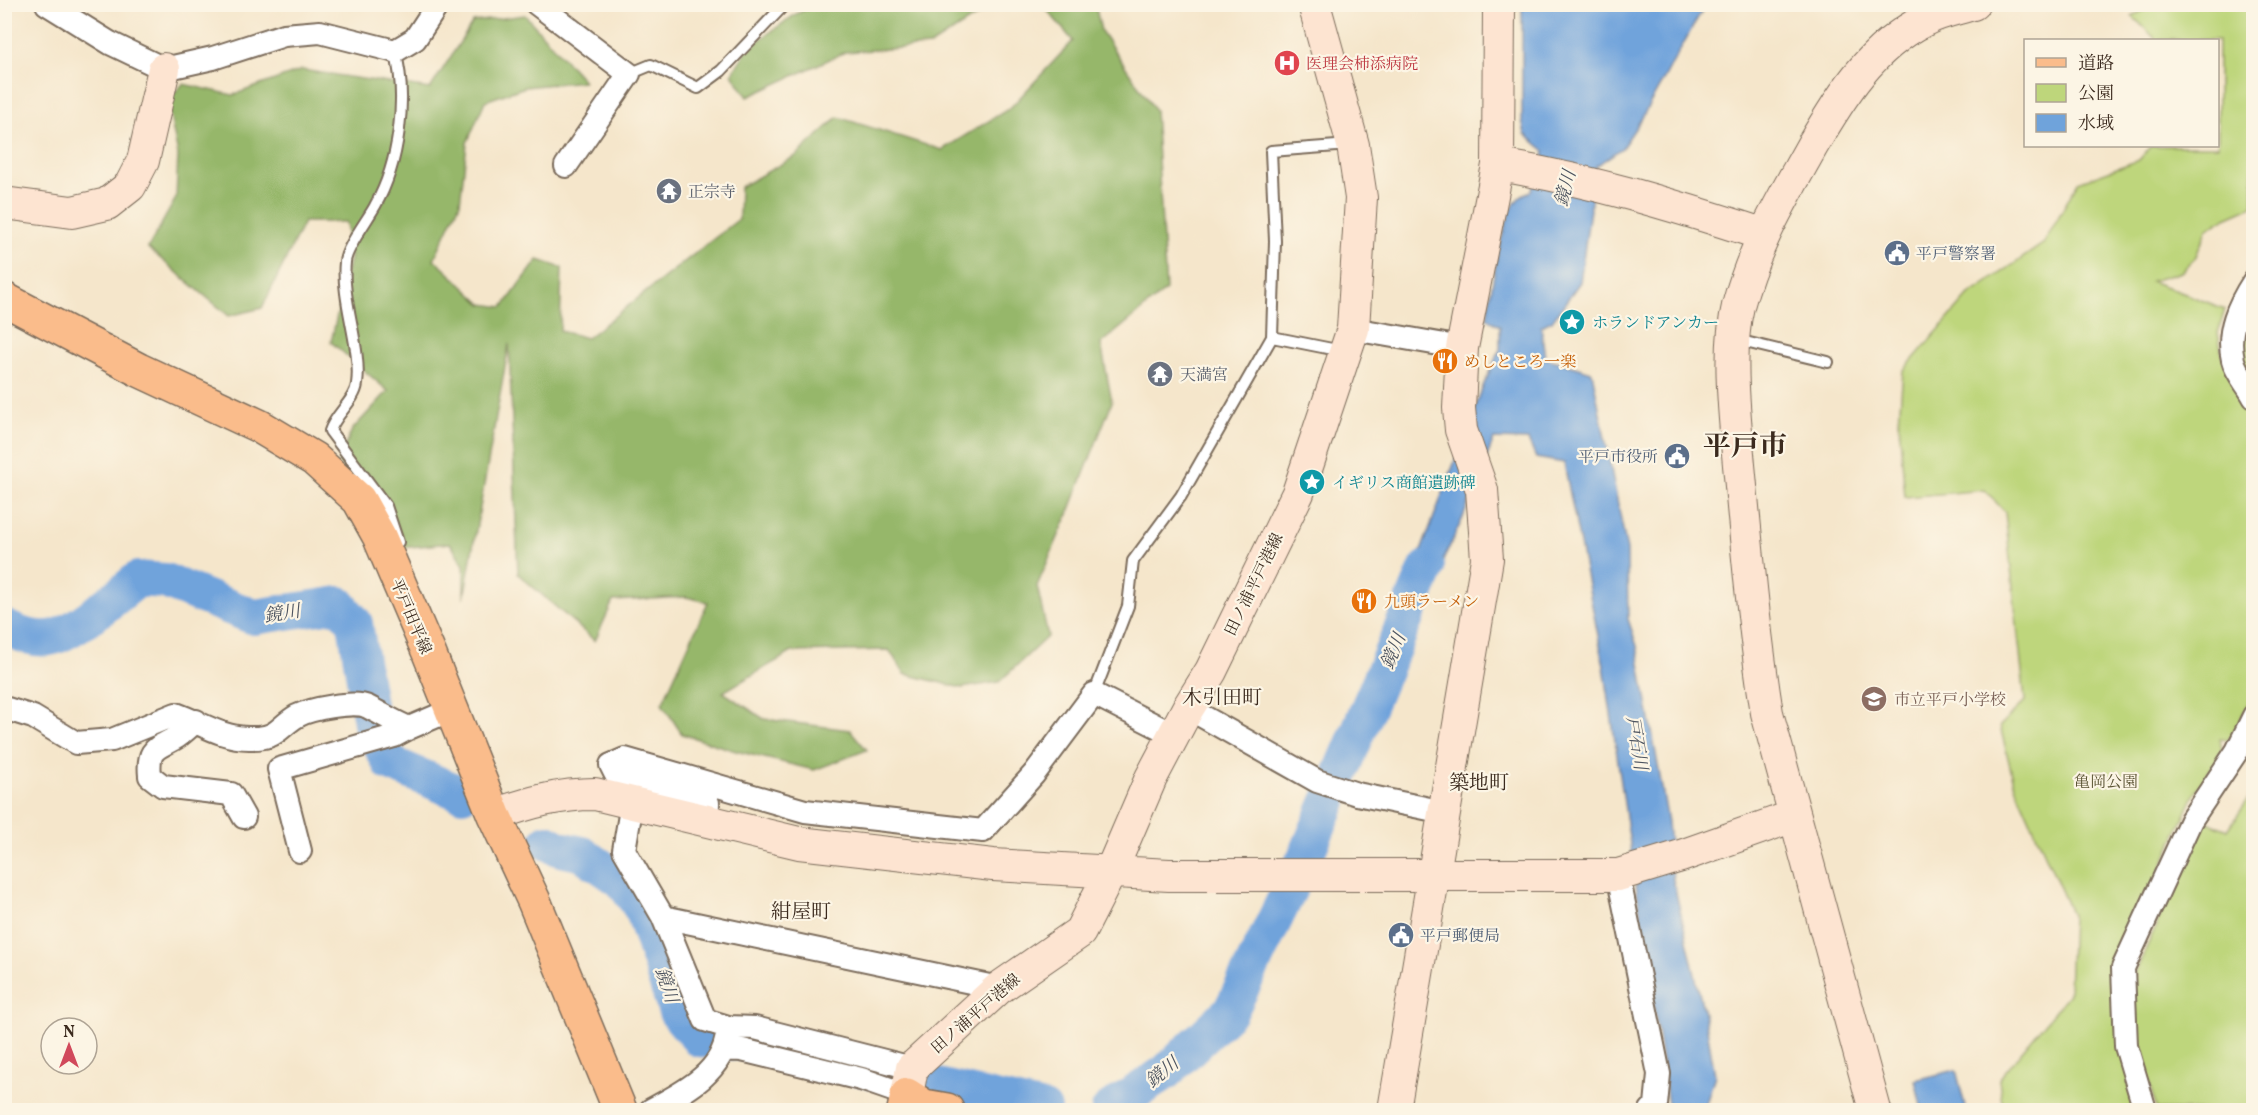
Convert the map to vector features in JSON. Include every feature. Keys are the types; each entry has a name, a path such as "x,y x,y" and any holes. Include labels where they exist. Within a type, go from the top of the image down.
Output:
{"main road":[{"name":"平戸田平線","path":"4,299 139,369 259,426 314,459 360,500 379,536 402,568 451,710 494,815 534,901 615,1109"},
{"path":"908,1087 924,1106 947,1110"}],"street":[{"path":"46,4 110,43 164,69 213,58 284,35 321,32 395,51 415,39 438,4"},
{"path":"537,4 629,74 566,166"},
{"name":"田ノ浦平戸港線","path":"908,1087 999,988 1080,932 1112,871 1151,778 1188,708 1211,671 1298,493 1350,340 1361,198 1353,145 1314,4"},
{"path":"1394,1110 1487,559 1482,490 1461,430 1459,408 1462,348 1498,165 1499,4"},
{"path":"1875,1110 1767,713 1758,652 1735,419 1734,340 1738,308 1762,234 1850,82 1890,42 1926,19 1973,4"},
{"path":"4,203 72,212 106,204 130,186 142,161 164,69"},
{"path":"1498,165 1538,171 1617,191 1762,234"},
{"path":"2253,281 2240,303 2230,337 2233,362 2253,397"},
{"path":"1350,340 1462,348"},
{"path":"707,823 708,802 615,773 611,765 625,759 805,811 983,831 1034,774 1094,694 1173,735"},
{"path":"4,708 33,717 76,743 112,740 176,714 196,721 218,734 249,738 275,735 297,716 331,706 366,706 396,728"},
{"path":"1188,708 1317,781 1357,794 1444,812"},
{"path":"300,851 279,770 370,742 396,728 451,710"},
{"path":"2145,1110 2126,1046 2124,969 2191,820 2237,750 2253,716"},
{"path":"196,721 176,737 157,746 148,762 150,776 163,786 231,794 244,817"},
{"path":"494,815 534,801 569,794 595,794 707,823 799,843 885,854 993,865 1169,875 1276,876 1618,874 1681,856 1794,816"},
{"path":"632,803 624,850 663,917 705,1020 742,1050 861,1079 908,1087"},
{"path":"1618,874 1659,1074 1656,1105 1651,1110"},
{"path":"663,917 999,988"},
{"path":"651,1110 696,1085 727,1036"}],"lane":[{"path":"629,74 651,65 698,88 721,71 785,4"},
{"path":"395,51 401,74 395,156 385,188 344,260 348,315 358,374 357,387 333,422 330,431 386,506 402,568"},
{"path":"1094,694 1128,606 1133,561 1182,496 1272,337 1275,241 1271,151 1353,145"},
{"path":"1272,337 1350,340"},
{"path":"1734,340 1828,362"}],"green space":[{"path":"1095,4 1101,31 1155,110 1166,290 1101,344 1112,402 1037,586 1048,636 999,682 962,688 905,674 889,650 792,652 723,692 764,719 850,730 867,750 814,770 736,751 682,734 662,704 708,602 686,597 613,601 595,641 518,574 509,344 464,598 464,565 450,543 401,548 338,462 352,430 388,391 331,342 350,258 346,222 304,222 262,308 229,316 148,248 176,198 178,155 167,100 183,84 233,95 302,70 430,89 473,22 525,15 584,81 525,87 485,101 467,143 460,203 434,259 482,304 503,307 538,260 562,268 560,331 587,338 739,219 740,187 796,156 838,117 942,150 1010,108 1073,41 1043,5"},
{"path":"815,5 1020,5 983,12 930,46 845,52 748,97 732,74 748,48 796,14"},
{"name":"亀岡公園","path":"2155,5 2253,5 2253,206 2219,221 2207,230 2195,258 2181,272 2151,281 2225,309 2218,333 2223,359 2253,428 2254,693 2232,735 2228,740 2220,739 2222,751 2194,795 2117,966 2137,1110 2003,1110 1999,1079 2069,994 2072,915 2015,786 2000,726 2025,701 2005,512 1985,490 1905,497 1899,422 1903,371 1968,296 2044,243 2078,182 2139,160 2150,147 2219,147 2219,39 2156,39 2132,16"},
{"path":"2253,300 2253,382 2244,370 2240,328"},
{"path":"2253,792 2253,1110 2157,1110 2133,1029 2133,978 2203,820 2228,830"}],"water":[{"name":"戸石川","path":"1522,5 1705,5 1640,121 1622,148 1596,166 1580,282 1552,321 1541,326 1545,358 1592,372 1627,550 1628,619 1637,646 1668,822 1673,880 1705,1018 1715,1075 1704,1110 1661,1110 1668,1104 1604,666 1564,463 1536,458 1528,440 1494,439 1462,520 1418,614 1398,612 1484,384 1500,349 1500,326 1487,318 1502,237 1513,208 1520,197 1531,191 1545,151 1525,134 1522,121"},
{"path":"1956,1070 1966,1110 1922,1110 1915,1080"}],"waterway":[{"name":"鏡川","path":"1109,1110 1166,1072 1231,1010 1308,851 1427,568"},
{"name":"鏡川","path":"4,627 31,637 58,636 95,613 138,579 165,581 254,617 339,604 355,623 372,729 390,763 462,794"},
{"name":"鏡川","path":"547,842 560,849 583,854 622,881 643,911 676,1012 699,1039 763,1045"},
{"name":"鏡川","path":"832,1062 1044,1110"}],"place":[{"name":"医理会柿添病院","path":"1287,63"},
{"name":"正宗寺","path":"669,191"},
{"name":"平戸警察署","path":"1897,253"},
{"name":"ホランドアンカー","path":"1572,322"},
{"name":"めしところ一楽","path":"1445,361"},
{"name":"天満宮","path":"1160,374"},
{"name":"平戸市役所","path":"1677,456"},
{"name":"イギリス商館遺跡碑","path":"1312,482"},
{"name":"九頭ラーメン","path":"1364,601"},
{"name":"市立平戸小学校","path":"1874,699"},
{"name":"平戸郵便局","path":"1401,935"}],"district":[{"name":"平戸市","path":"1745,445"},
{"name":"木引田町","path":"1222,697"},
{"name":"築地町","path":"1479,782"},
{"name":"紺屋町","path":"801,911"}]}
